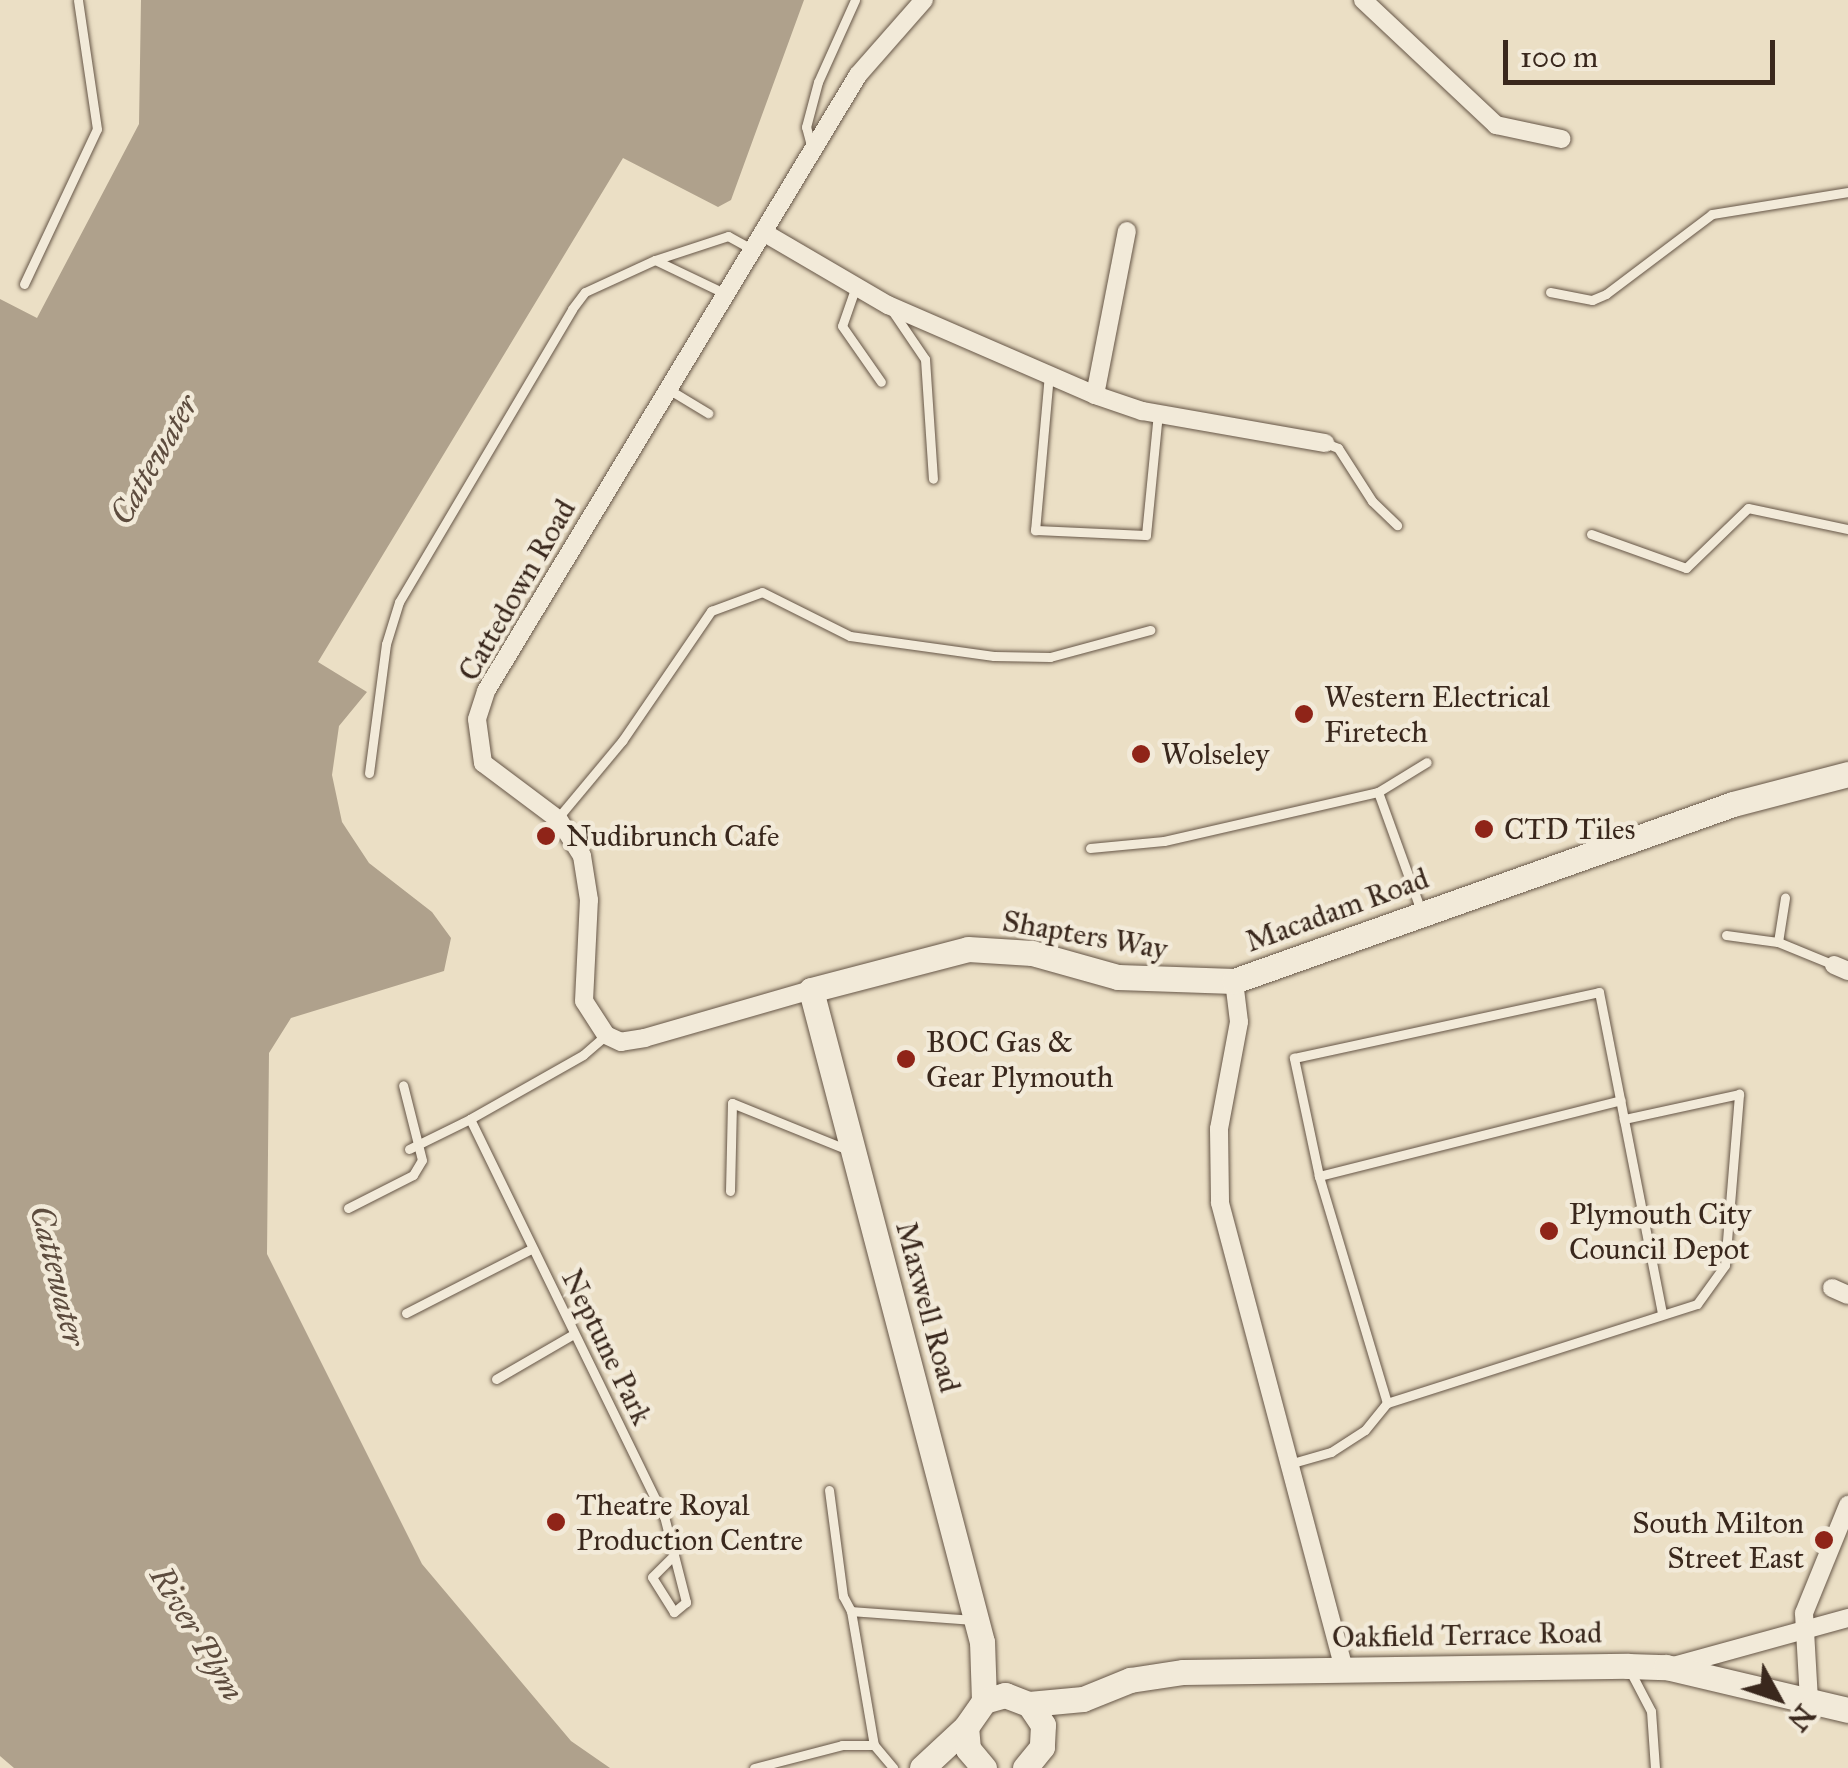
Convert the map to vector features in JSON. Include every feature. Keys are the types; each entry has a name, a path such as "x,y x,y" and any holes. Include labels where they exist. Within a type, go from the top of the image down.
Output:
{"street":[{"name":"Cattedown Road","path":"606,1034 584,1001 587,872 571,832 483,763 477,719 486,692 812,152 884,39 924,0"},
{"path":"1363,0 1496,125 1562,139"},
{"path":"1095,394 1127,230"},
{"path":"764,232 888,305 1095,394 1158,414 1325,443"},
{"name":"Macadam Road","path":"1344,1668 1220,1203 1219,1129 1239,1022 1234,981 1733,804 1848,774"},
{"name":"Shapters Way","path":"811,990 968,950 1032,953 1118,977 1234,981"},
{"path":"606,1034 621,1042 645,1038 811,990"},
{"name":"Maxwell Road","path":"811,990 979,1631 984,1701"},
{"path":"1809,1700 1804,1612 1848,1506"},
{"name":"Oakfield Terrace Road","path":"984,1701 1083,1699 1130,1680 1183,1672 1666,1668 1848,1618"},
{"name":"Maxwell Road","path":"979,1631 1044,1738"},
{"path":"1666,1668 1848,1710"},
{"name":"Oakfield Terrace Road","path":"1030,1766 1044,1738 1083,1699"},
{"path":"922,1768 966,1726 984,1701"},
{"path":"966,1726 968,1749 980,1768"}],"lane":[{"path":"24,284 97,129 78,0"},
{"path":"812,152 806,128 818,82 854,0"},
{"path":"1550,292 1582,300 1606,294 1712,214 1848,192"},
{"path":"368,773 386,644 420,557 586,292 655,260 728,236 753,250"},
{"path":"655,260 726,294"},
{"path":"856,286 842,326 882,382"},
{"path":"888,305 925,359 933,479"},
{"path":"1049,374 1035,530 1146,535 1158,414"},
{"path":"668,390 708,413"},
{"path":"1325,443 1338,448 1372,501 1397,526"},
{"path":"1591,534 1686,568 1748,508 1848,529"},
{"path":"557,819 622,741 711,611 762,592 850,636 994,656 1050,657 1150,630"},
{"path":"1090,848 1164,841 1378,792 1428,762"},
{"path":"1378,792 1422,914"},
{"path":"1778,942 1786,898"},
{"path":"1726,935 1778,942 1841,968"},
{"path":"1387,1403 1319,1176 1294,1058 1600,992 1662,1313"},
{"path":"410,1149 583,1056 606,1034"},
{"path":"348,1208 412,1174 422,1160 422,1142 403,1086"},
{"path":"1289,1464 1331,1452 1364,1430 1387,1403 1697,1304 1726,1265 1739,1094 1624,1118"},
{"path":"1319,1176 1620,1100"},
{"path":"730,1191 732,1103 853,1152"},
{"name":"Neptune Park","path":"470,1119 572,1335 664,1516 674,1555 686,1602 674,1612 652,1577 674,1555"},
{"path":"406,1314 531,1249"},
{"path":"496,1379 572,1335"},
{"path":"829,1490 842,1596 850,1611 874,1745 893,1768"},
{"path":"850,1611 979,1631"},
{"path":"839,1639 854,1638"},
{"path":"1628,1666 1650,1711 1656,1768"},
{"path":"754,1768 842,1745 874,1745"}],"water":[{"path":"141,0 804,0 731,200 718,207 623,158 318,662 367,692 339,726 332,775 342,822 369,863 432,912 451,938 444,971 291,1018 269,1053 267,1254 422,1564 571,1741 610,1768 14,1768 0,1756 0,299 37,318 139,124"}],"place":[{"name":"Western Electrical Firetech","path":"1304,714"},
{"name":"Wolseley","path":"1141,754"},
{"name":"CTD Tiles","path":"1484,829"},
{"name":"Nudibrunch Cafe","path":"546,836"},
{"name":"BOC Gas & Gear Plymouth","path":"906,1059"},
{"name":"Plymouth City Council Depot","path":"1549,1231"},
{"name":"Theatre Royal Production Centre","path":"556,1522"},
{"name":"South Milton Street East","path":"1824,1540"}],"water label":[{"name":"Cattewater","path":"155,460"},
{"name":"Cattewater","path":"57,1276"},
{"name":"River Plym","path":"196,1634"}]}
